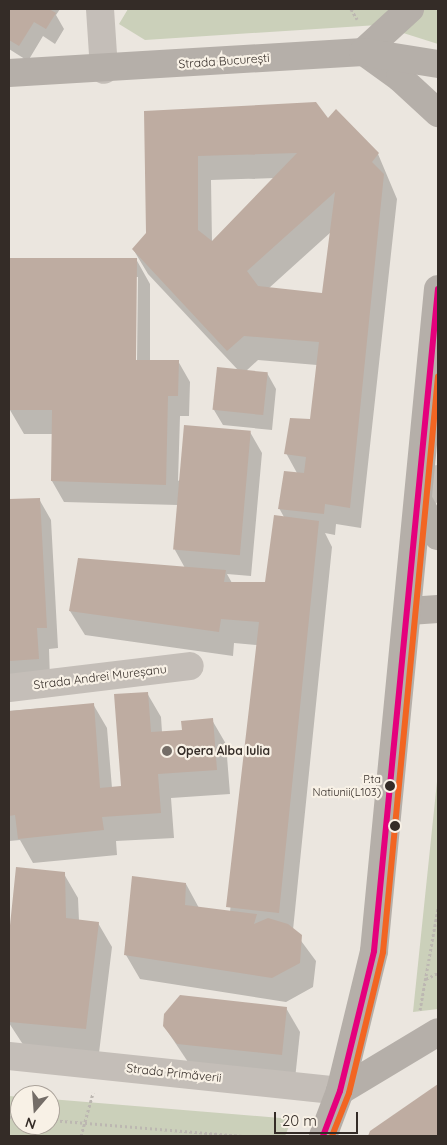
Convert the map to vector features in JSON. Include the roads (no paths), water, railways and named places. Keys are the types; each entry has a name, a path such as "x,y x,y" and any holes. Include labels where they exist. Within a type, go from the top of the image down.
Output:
{"main road":[{"path":"410,9 362,52 400,78 438,113"},
{"name":"Strada București","path":"9,73 104,70 362,52 438,64"},
{"path":"323,1136 340,1091 374,951 409,611 438,289"},
{"path":"419,502 438,536"},
{"path":"409,611 438,609"},
{"path":"340,1091 429,1023"}],"street":[{"path":"99,9 104,70"},
{"path":"419,502 438,479"},
{"name":"Strada Andrei Mureșanu","path":"9,688 190,666"},
{"name":"Strada Primăverii","path":"9,1056 340,1091"}],"place":[{"name":"Opera Alba Iulia","path":"167,751"},
{"name":"P.ta Natiunii(L103)","path":"390,786"}]}
